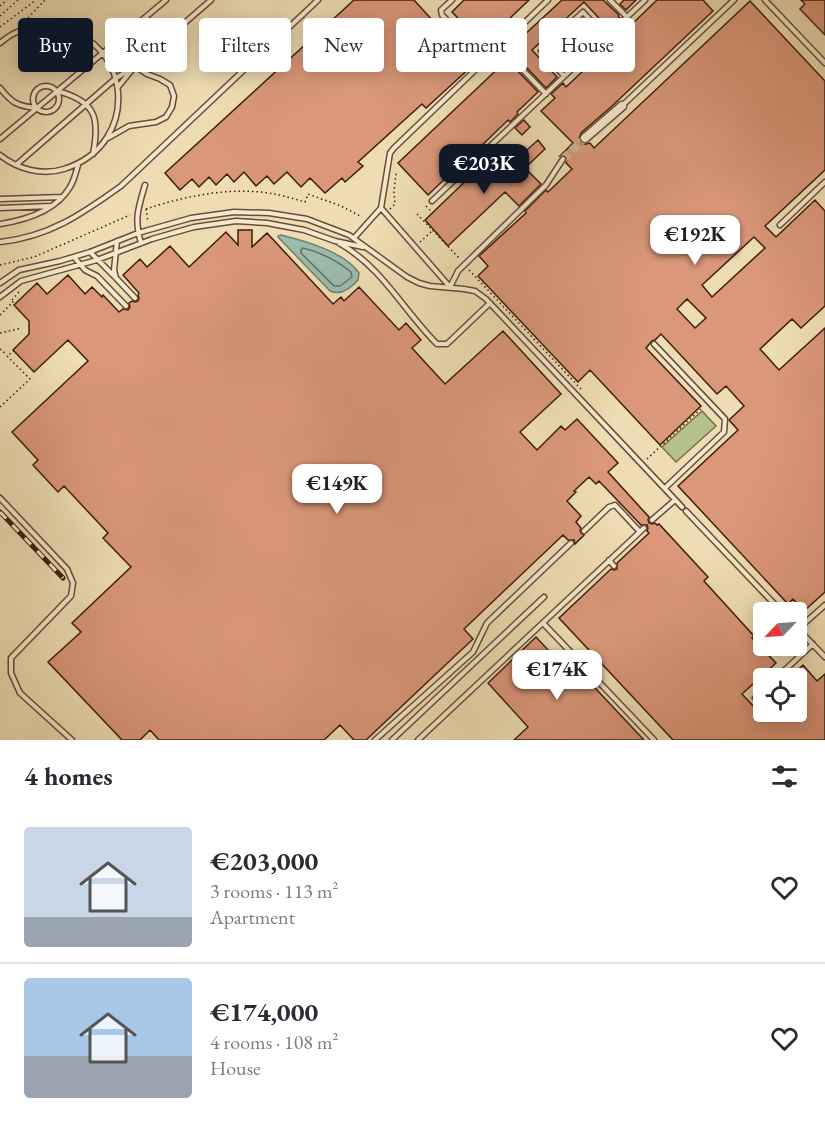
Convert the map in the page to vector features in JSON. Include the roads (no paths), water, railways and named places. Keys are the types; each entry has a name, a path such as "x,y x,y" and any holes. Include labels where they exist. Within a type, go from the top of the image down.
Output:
{"street":[{"path":"585,138 623,105"}],"lane":[{"path":"146,18 166,0"},
{"path":"187,21 211,0"},
{"path":"0,242 15,241 49,231 84,213 121,186 318,0"},
{"path":"445,18 441,10 452,0"},
{"path":"527,20 548,0"},
{"path":"612,1 627,17 645,0"},
{"path":"623,105 734,0"},
{"path":"765,0 825,63"},
{"path":"577,18 583,12 588,18"},
{"path":"0,43 17,32 40,26 63,28 85,37 102,53 112,69 118,87 115,122 107,139 93,155 78,165 55,172 32,171 9,162 0,155"},
{"path":"0,139 105,51"},
{"path":"16,165 86,103 126,72"},
{"path":"118,87 130,72"},
{"path":"107,139 129,126 156,122 166,117 172,107 174,96 170,86 144,72"},
{"path":"349,244 381,208 390,153 473,72"},
{"path":"525,72 546,94"},
{"path":"560,72 564,76"},
{"path":"432,201 568,72"},
{"path":"36,108 33,96 37,89 45,86 71,94 86,103 95,116 97,136 93,155"},
{"path":"0,88 12,102 44,112 53,110 58,104 56,91"},
{"path":"450,286 458,271 546,185 562,159"},
{"path":"0,224 16,222 43,212 52,206 71,186 78,165"},
{"path":"780,225 825,182"},
{"path":"141,243 137,227 137,212 145,185"},
{"path":"0,199 63,196"},
{"path":"0,208 52,206"},
{"path":"381,208 450,286"},
{"path":"0,283 19,270 75,257 138,233 191,218 234,212 257,212 307,219 349,234 407,278 430,286 450,286 475,291 490,303 682,507"},
{"path":"0,297 21,281 81,265 194,227 236,221 267,223 304,230 369,250"},
{"path":"335,241 352,250 376,271 421,328 437,344 447,344 490,303"},
{"path":"116,278 114,270 117,242"},
{"path":"90,252 135,298"},
{"path":"75,257 126,306"},
{"path":"654,344 725,419 724,432 665,489"},
{"path":"0,498 67,569 73,583 71,596 62,607 11,658 11,673 21,693 72,740"},
{"path":"652,520 675,500"},
{"path":"418,740 642,530 615,505 609,507 584,531"},
{"path":"686,511 772,602"},
{"path":"375,740 473,652 487,623 571,543"},
{"path":"609,560 614,566"},
{"path":"392,740 544,597"},
{"path":"807,620 825,605"},
{"path":"543,623 654,740"},
{"path":"807,638 825,657"},
{"path":"787,668 813,644"}],"water":[{"path":"281,235 334,253 353,266 359,273 358,280 342,292 330,291 278,237"}],"tunnel":[{"path":"563,159 585,138"}],"railway":[{"path":"0,512 63,578"}]}
